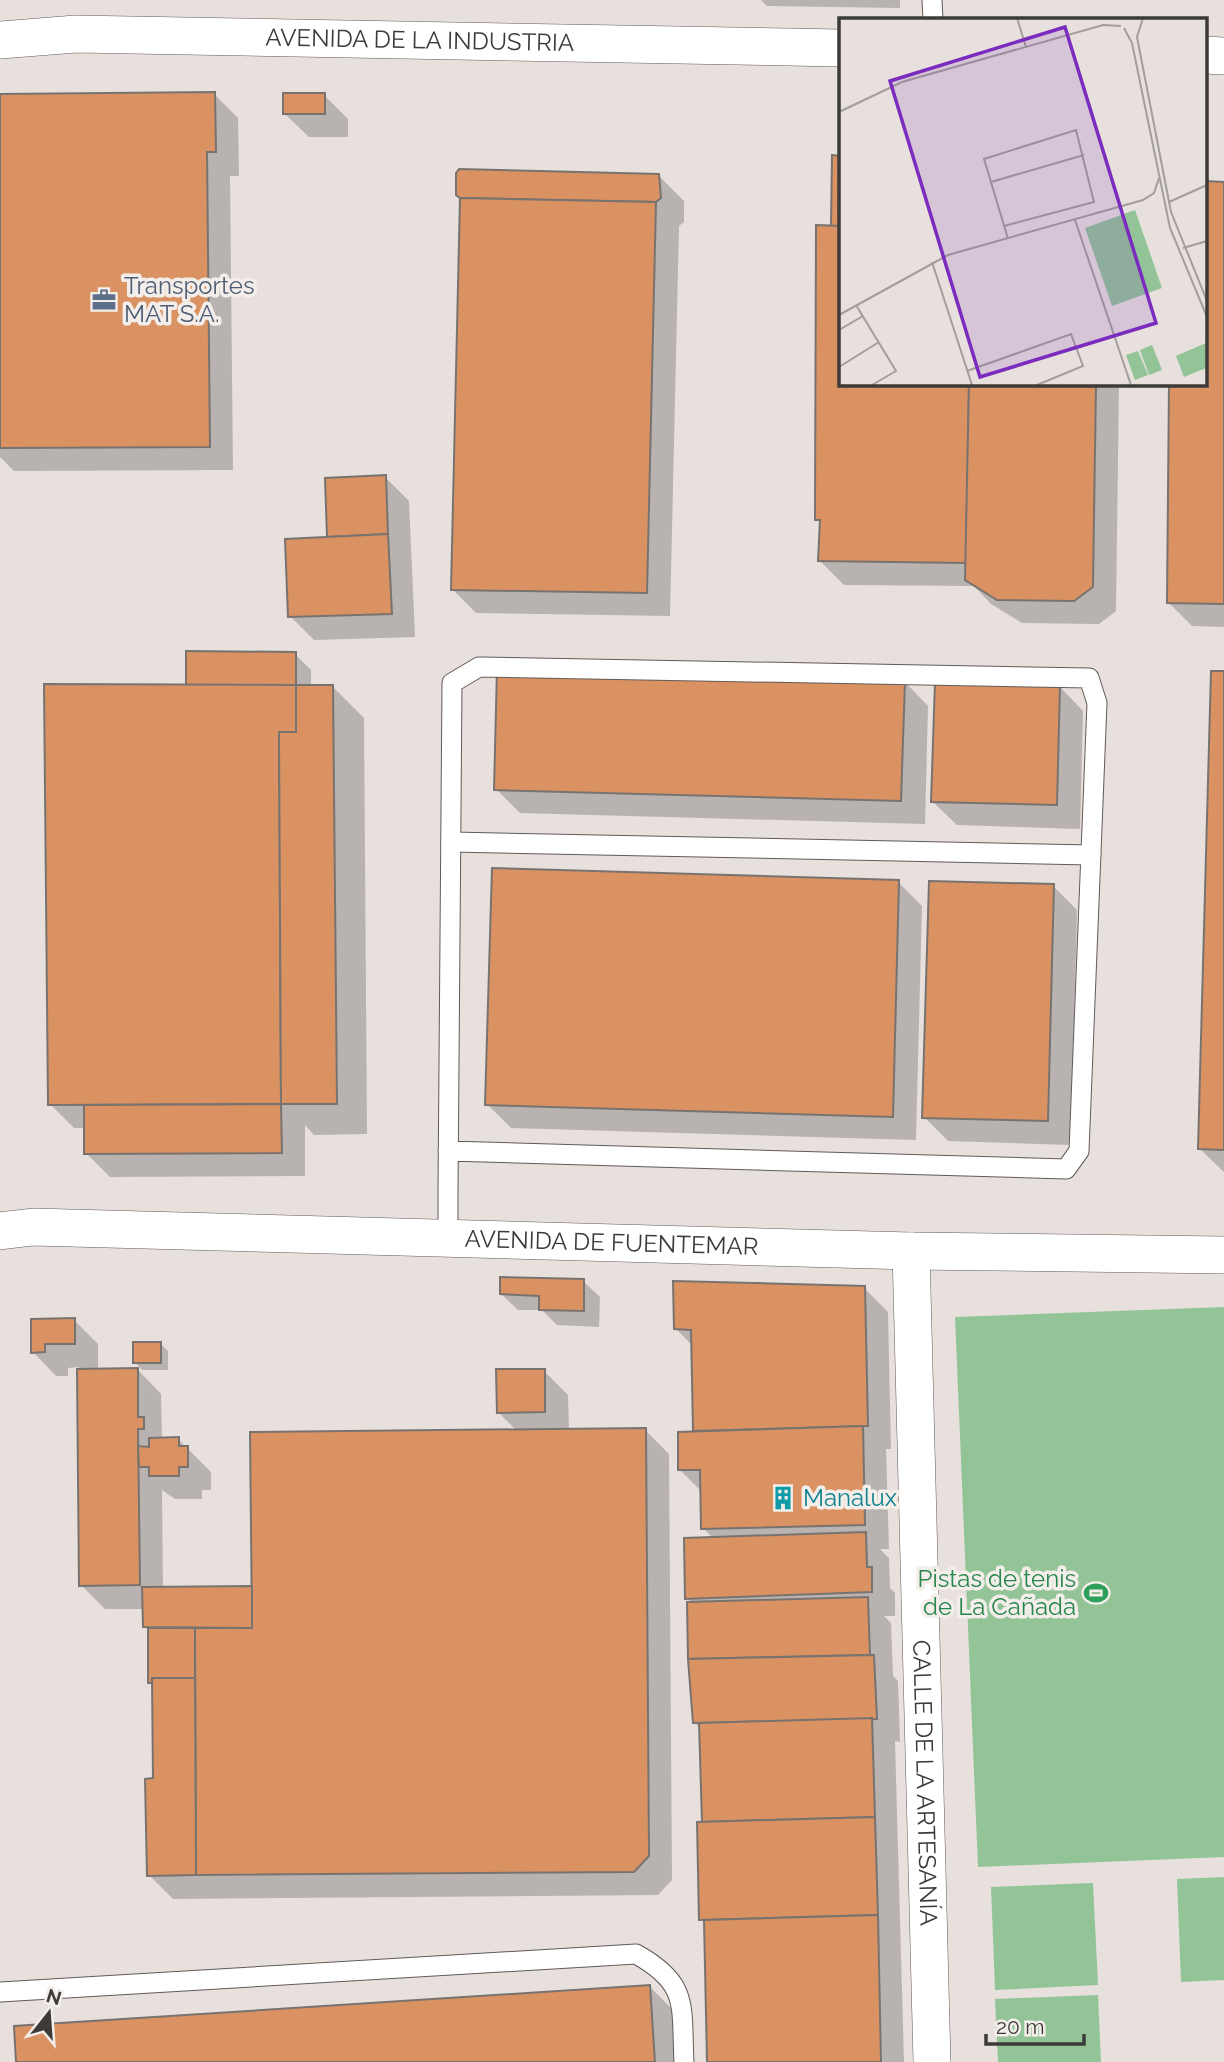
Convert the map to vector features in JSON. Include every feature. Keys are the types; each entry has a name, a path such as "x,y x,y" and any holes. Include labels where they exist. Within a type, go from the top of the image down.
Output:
{"street":[{"name":"AVENIDA DE LA INDUSTRIA","path":"0,40 76,34 839,48"},
{"path":"1206,55 1224,55"},
{"name":"AVENIDA DE FUENTEMAR","path":"0,1231 33,1227 911,1251 1224,1255"},
{"name":"CALLE DE LA ARTESANÍA","path":"911,1251 932,2062"}],"lane":[{"path":"932,0 933,18"},
{"path":"447,1239 452,683 479,667 1089,678 1097,704 1079,1152 1066,1169 448,1151"},
{"path":"450,842 1091,855"},
{"path":"0,1992 636,1954 663,1969 680,1994 684,2062"}],"green space":[{"name":"Pistas de tenis de La Cañada","path":"1224,1307 1224,1857 978,1867 955,1317"},
{"path":"1224,1877 1224,1980 1181,1982 1177,1879"},
{"path":"1093,1883 1098,1985 995,1990 991,1887"},
{"path":"1098,1995 1101,2062 998,2062 995,1999"}],"building":[{"name":"Transportes MAT S.A.","path":"215,92 216,152 207,152 210,447 0,448 0,94"},
{"path":"283,93 325,93 325,114 283,114"},
{"path":"832,155 839,156 839,226 831,226"},
{"path":"459,169 659,174 661,198 656,202 460,198 456,195 456,173"},
{"path":"1206,181 1224,182 1224,604 1167,603 1169,385 1206,385"},
{"path":"460,198 656,202 647,593 451,590"},
{"path":"816,225 839,226 839,385 969,385 966,563 818,561 820,520 815,520"},
{"path":"969,385 1096,385 1093,587 1074,601 997,600 965,580"},
{"path":"386,475 388,534 327,537 325,478"},
{"path":"388,534 392,614 288,617 285,539"},
{"path":"186,651 296,652 296,685 186,685"},
{"path":"497,669 905,681 901,801 494,790"},
{"path":"1211,671 1224,671 1224,1150 1198,1149"},
{"path":"935,682 1060,685 1057,805 931,802"},
{"path":"44,684 296,685 296,732 279,732 281,1104 48,1105"},
{"path":"296,685 333,685 337,1104 281,1104 279,732 296,732"},
{"path":"492,868 899,880 893,1117 485,1105"},
{"path":"929,881 1054,884 1048,1121 922,1118"},
{"path":"281,1104 282,1153 84,1154 84,1105"},
{"path":"500,1277 584,1279 584,1311 539,1310 539,1296 500,1294"},
{"path":"673,1281 865,1286 868,1426 693,1431 691,1330 674,1329"},
{"path":"75,1318 75,1344 45,1344 45,1352 31,1353 31,1319"},
{"path":"133,1342 161,1342 161,1363 133,1363"},
{"path":"138,1368 138,1417 144,1417 144,1429 138,1429 140,1585 79,1586 77,1369"},
{"path":"496,1369 545,1369 545,1412 497,1413"},
{"name":"Manalux","path":"863,1426 865,1525 701,1529 700,1470 678,1470 678,1432"},
{"path":"646,1428 649,1856 634,1872 196,1875 195,1628 252,1628 250,1432"},
{"path":"179,1437 179,1446 188,1446 188,1467 179,1467 179,1476 149,1476 149,1467 139,1467 138,1446 149,1447 149,1438"},
{"path":"866,1532 867,1567 872,1567 872,1592 685,1599 684,1538"},
{"path":"252,1586 252,1628 143,1627 142,1587"},
{"path":"868,1597 870,1655 688,1659 687,1602"},
{"path":"148,1628 195,1628 195,1678 152,1678 152,1683 148,1683"},
{"path":"874,1655 877,1719 693,1723 688,1659"},
{"path":"152,1678 195,1678 196,1875 147,1876 145,1779 153,1778"},
{"path":"872,1718 875,1817 702,1822 699,1723"},
{"path":"875,1817 878,1915 699,1920 697,1822"},
{"path":"878,1915 881,2062 707,2062 704,1920"},
{"path":"650,1985 655,2062 16,2062 14,2026"}],"place":[{"name":"Transportes MAT S.A.","path":"104,300"},
{"name":"Manalux","path":"783,1498"},
{"name":"Pistas de tenis de La Cañada","path":"1096,1593"}]}
